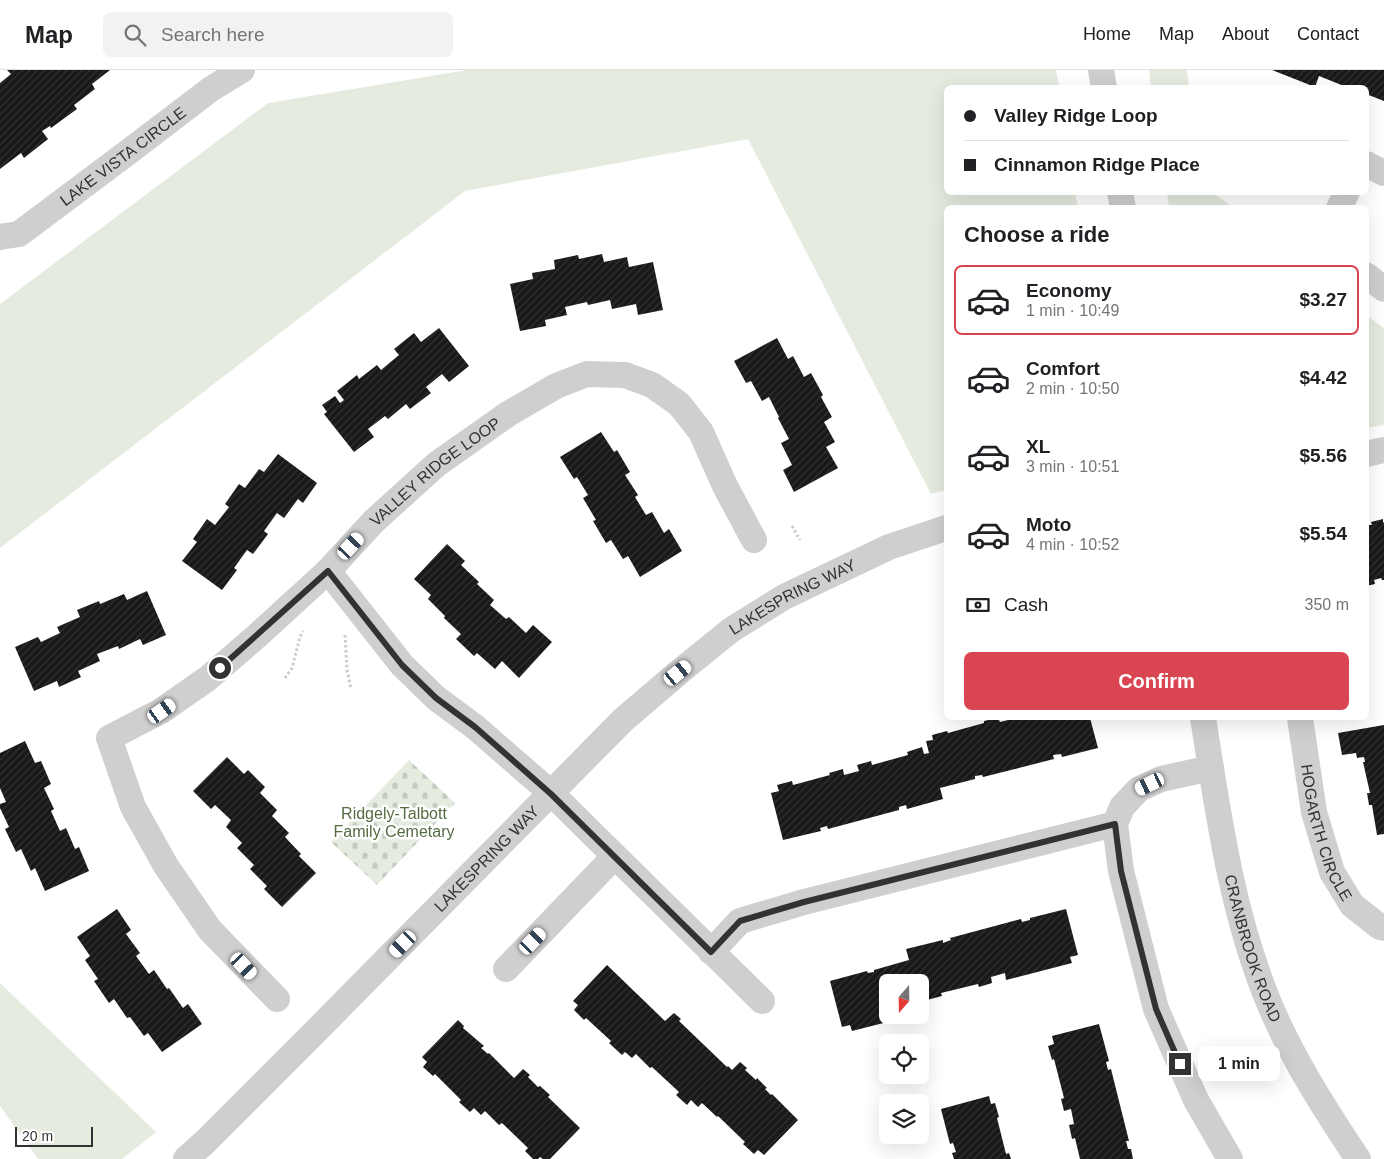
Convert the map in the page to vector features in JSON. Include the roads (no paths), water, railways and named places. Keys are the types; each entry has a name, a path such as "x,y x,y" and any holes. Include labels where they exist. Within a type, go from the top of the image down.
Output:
{"street":[{"name":"LAKE VISTA CIRCLE","path":"0,237 19,234 210,89 242,70"},
{"path":"1101,70 1104,85"},
{"path":"1369,166 1384,173"},
{"path":"1369,277 1384,289"},
{"name":"VALLEY RIDGE LOOP","path":"277,999 210,930 166,866 133,807 109,738 162,711 207,679 328,571 374,521 437,464 508,414 556,386 587,374 625,374 652,385 679,404 701,432 725,486 754,540"},
{"path":"1369,453 1384,450"},
{"name":"LAKESPRING WAY","path":"186,1159 274,1073 623,720 678,673 731,630 784,597 889,547 944,529"},
{"path":"328,571 402,665 436,698 475,727 551,794 762,1001"},
{"name":"CRANBROOK ROAD","path":"1203,720 1227,858 1251,953 1267,998 1288,1044 1329,1115 1358,1159"},
{"name":"HOGARTH CIRCLE","path":"1300,720 1314,812 1332,872 1352,905 1380,927 1384,928"},
{"path":"1211,768 1161,779 1139,789 1122,807 1115,824 1121,871 1156,1009 1196,1100 1230,1159"},
{"path":"711,952 740,921 804,902 1115,824"},
{"path":"506,969 614,857"}],"park label":[{"name":"Ridgely-Talbott Family Cemetary","path":"394,822"}]}
